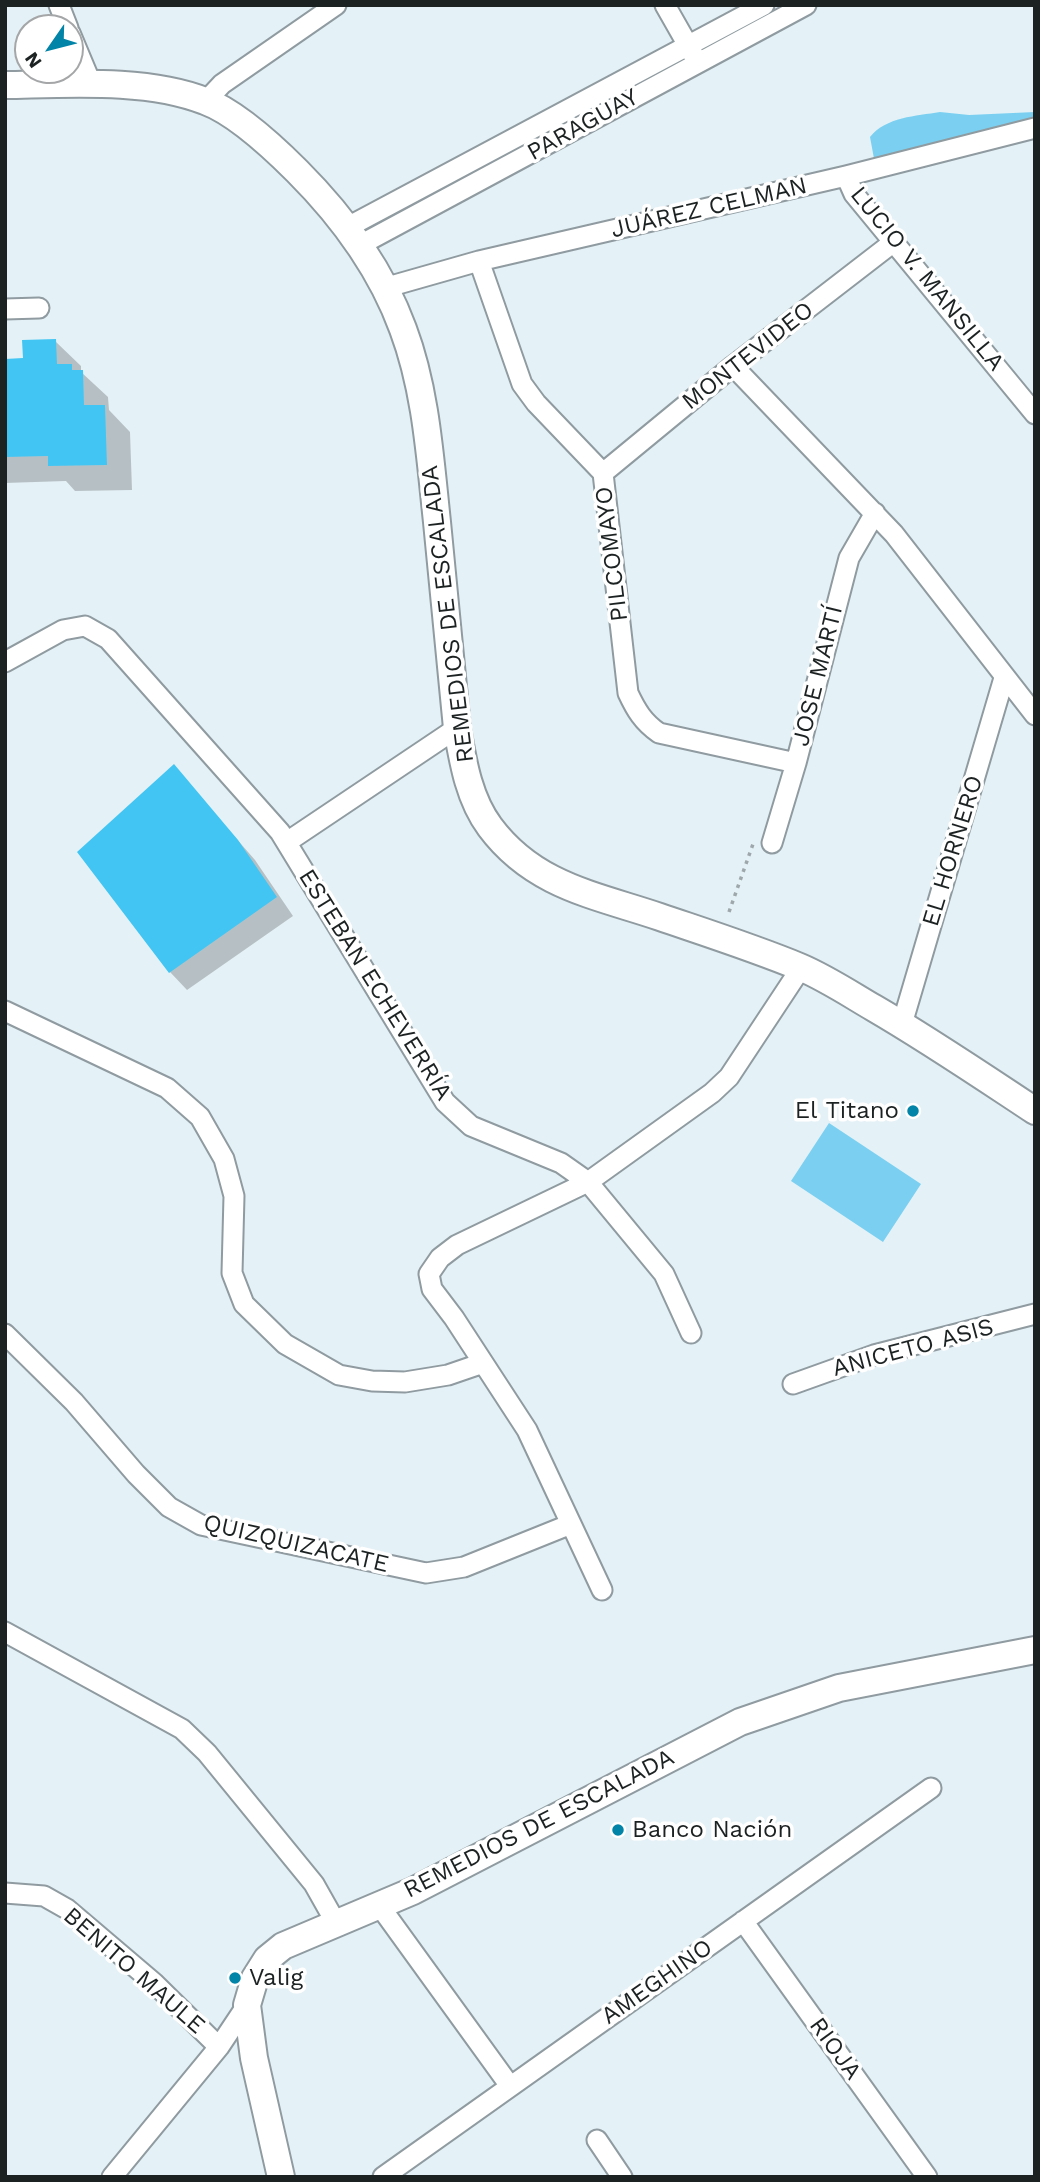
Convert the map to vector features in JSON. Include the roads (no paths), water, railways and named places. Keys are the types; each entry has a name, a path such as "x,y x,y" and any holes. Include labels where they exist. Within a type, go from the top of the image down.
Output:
{"main road":[{"name":"REMEDIOS DE ESCALADA","path":"5,85 90,83 165,90 206,101 280,153 316,190 353,237 384,288 403,328 417,373 429,444 457,728 474,799 489,826 509,850 534,869 564,886 661,917 801,968 902,1024 1035,1111"},
{"name":"REMEDIOS DE ESCALADA","path":"281,2177 254,2058 247,2005 255,1978 267,1959 283,1946 413,1891 740,1722 839,1688 1035,1650"}],"street":[{"path":"206,101 222,84 336,5"},
{"path":"665,5 694,54"},
{"name":"PARAGUAY","path":"694,54 764,5"},
{"name":"PARAGUAY","path":"353,237 694,54 795,8"},
{"path":"84,68 90,83"},
{"name":"JUÁREZ CELMAN","path":"384,288 480,261 846,176 1035,128"},
{"name":"LUCIO V. MANSILLA","path":"846,176 854,194 1035,414"},
{"name":"MONTEVIDEO","path":"603,473 733,366 894,241"},
{"name":"PILCOMAYO","path":"480,261 522,383 536,403 603,473 628,692 637,712 646,724 659,733 796,763"},
{"path":"5,309 39,308"},
{"path":"733,366 894,534 1035,715"},
{"name":"JOSE MARTÍ","path":"772,844 796,763 849,558 858,538 875,513"},
{"name":"ESTEBAN ECHEVERRÍA","path":"5,663 63,630 85,626 108,639 287,842 445,1102 471,1126 561,1163 588,1182 664,1275 691,1333"},
{"name":"EL HORNERO","path":"902,1024 1004,678"},
{"path":"287,842 457,728"},
{"path":"602,1590 527,1430 432,1289 429,1274 440,1258 457,1245 588,1182 712,1093 729,1077 801,968"},
{"path":"5,1011 167,1088 200,1116 224,1159 234,1196 232,1273 244,1304 285,1344 339,1374 372,1381 405,1382 448,1374 483,1363"},
{"name":"ANICETO ASIS","path":"793,1384 874,1355 1035,1314"},
{"name":"QUIZQUIZACATE","path":"5,1334 74,1402 136,1474 169,1507 201,1525 426,1573 464,1567 571,1524"},
{"path":"5,1632 181,1729 207,1753 314,1884 336,1923"},
{"name":"AMEGHINO","path":"383,2177 931,1787"},
{"name":"BENITO MAULE","path":"5,1893 44,1896 67,1909 154,1983 219,2047"},
{"path":"379,1905 510,2086"},
{"name":"RIOJA","path":"743,1921 927,2177"},
{"path":"112,2177 219,2047 247,2005"},
{"path":"597,2140 622,2177"}],"place":[{"name":"El Titano","path":"913,1111"},
{"name":"Banco Nación","path":"618,1830"},
{"name":"Valig","path":"235,1978"}]}
